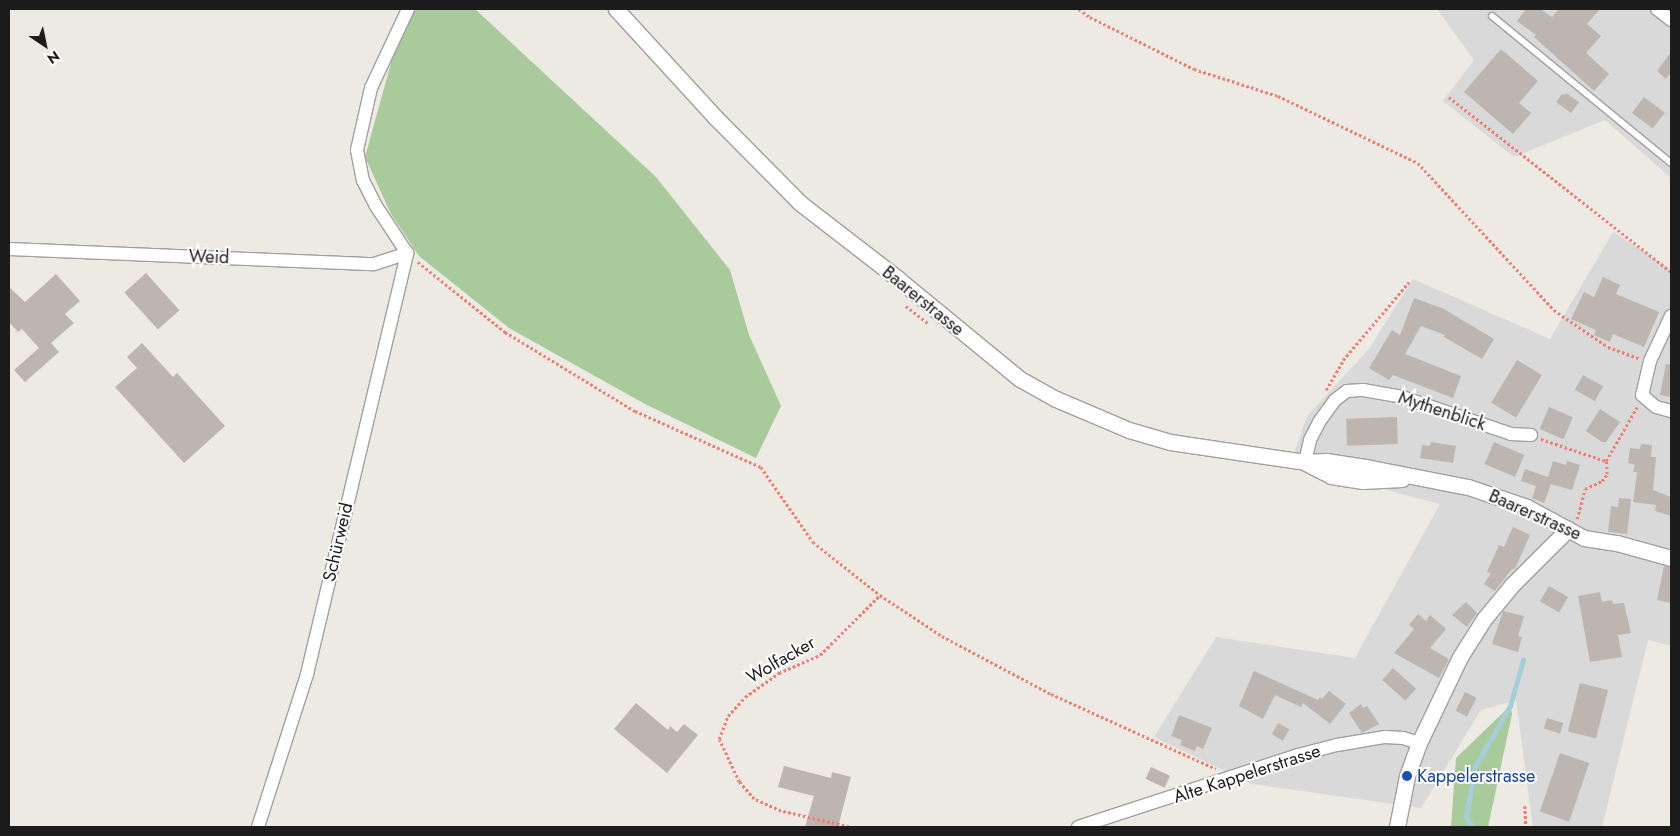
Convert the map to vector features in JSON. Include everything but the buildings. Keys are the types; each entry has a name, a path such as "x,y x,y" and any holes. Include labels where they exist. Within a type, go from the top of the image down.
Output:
{"street":[{"path":"407,253 376,206 363,181 357,150 372,88 408,9"},
{"name":"Baarerstrasse","path":"616,9 757,161 800,203 1020,379 1092,416 1170,442 1305,462 1331,476 1363,481 1428,479 1468,486 1527,507 1584,538 1617,543 1671,558"},
{"path":"1657,9 1671,20"},
{"name":"Weid","path":"9,249 374,264 407,253"},
{"name":"Schürweid","path":"258,827 307,674 407,253"},
{"path":"1671,316 1650,362 1642,395 1656,407 1671,411"},
{"name":"Mythenblick","path":"1305,462 1310,440 1319,422 1335,400 1347,391 1362,390 1402,396 1511,434 1530,435"},
{"path":"1396,827 1407,776 1419,743 1460,657 1484,619 1512,585 1568,529"},
{"name":"Alte Kappelerstrasse","path":"1078,827 1298,756 1362,740 1386,737 1403,738 1419,743"}],"lane":[{"path":"1492,16 1671,163"}],"path":[{"path":"1080,9 1090,16 1194,69 1278,96 1418,163 1554,310 1608,347 1650,362"},
{"path":"1449,97 1671,272"},
{"path":"407,253 505,332 635,411 761,467 813,542 880,595 942,636 1019,678 1234,777"},
{"path":"1324,393 1344,360 1408,282"},
{"path":"899,300 935,330"},
{"path":"1568,529 1576,521 1585,489 1602,482 1607,474 1606,461 1642,395"},
{"path":"1530,435 1606,461"},
{"name":"Wolfacker","path":"849,827 781,811 754,799 739,782 719,739 728,716 745,697 778,673 820,655 880,595"},
{"path":"1525,806 1526,827"}],"shaded area":[{"path":"1437,9 1671,9 1671,178 1605,120 1514,157 1443,101 1474,60"},
{"path":"1613,232 1671,269 1671,646 1648,640 1602,827 1533,827 1516,700 1481,710 1421,808 1252,784 1154,737 1216,637 1355,658 1440,504 1290,465 1307,416 1369,349 1413,279 1550,339"}],"green space":[{"path":"412,9 475,9 656,177 730,270 749,335 781,406 756,458 645,404 509,328 419,256 391,214 365,157 401,27"},
{"path":"1510,706 1512,714 1488,827 1451,827 1456,758"}],"waterway":[{"path":"1472,827 1466,817 1475,767 1510,706 1523,660"}],"place":[{"name":"Kappelerstrasse","path":"1407,776"}]}
